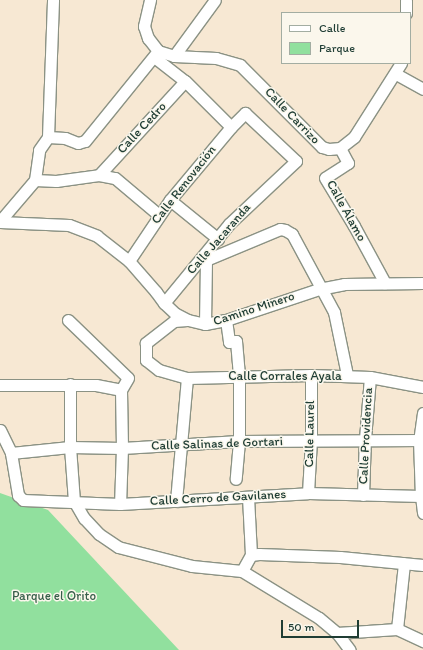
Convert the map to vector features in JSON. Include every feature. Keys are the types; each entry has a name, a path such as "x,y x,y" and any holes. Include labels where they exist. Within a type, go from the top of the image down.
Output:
{"street":[{"path":"0,221 35,180 39,150 48,137 53,0"},
{"path":"150,0 144,26 156,54 186,81 231,127"},
{"path":"174,56 215,0"},
{"path":"406,0 406,12"},
{"path":"48,137 66,138 78,143 85,141 156,54"},
{"name":"Calle Carrizo","path":"156,54 216,58 240,65 322,147 329,149 340,148"},
{"path":"340,148 354,138 396,74 401,64"},
{"path":"396,74 423,89"},
{"name":"Calle Cedro","path":"99,175 186,81"},
{"name":"Calle Renovación","path":"129,261 170,200 231,127 246,113 296,161"},
{"name":"Calle Álamo","path":"340,148 348,163 325,178 354,226 385,283"},
{"name":"Calle Jacaranda","path":"164,303 244,209 296,161"},
{"path":"35,180 56,180 99,175 115,178 159,215"},
{"path":"170,200 218,239"},
{"name":"Camino Minero","path":"0,221 70,225 97,236 129,261 164,303 176,314 188,320 205,324 226,320 320,289 344,284 423,283"},
{"name":"Calle Jacaranda","path":"205,324 206,260 280,229 292,234 320,289"},
{"path":"320,289 334,312 347,375"},
{"path":"68,320 128,378 121,390 122,448 120,504"},
{"name":"Calle Corrales Ayala","path":"188,320 174,321 146,343 146,360 159,370 187,378 347,375 370,377 423,387"},
{"path":"226,320 229,342 236,341 239,376 236,479"},
{"name":"Calle Laurel","path":"308,493 311,440 311,375"},
{"name":"Calle Providencia","path":"363,495 365,439 370,377"},
{"path":"176,501 187,378"},
{"path":"70,384 70,447 74,501 84,518 98,534 118,547 192,566 242,571 319,618 337,633 350,650"},
{"path":"0,385 96,384 121,390"},
{"path":"423,413 421,440 421,496 423,513"},
{"path":"0,430 11,453"},
{"name":"Calle Salinas de Gortari","path":"11,453 70,447 122,448 238,441 365,439 421,440"},
{"name":"Calle Cerro de Gavilanes","path":"11,453 18,495 23,500 120,504 308,493 421,496"},
{"path":"242,571 251,555 248,497"},
{"path":"251,555 340,557 423,564"},
{"path":"397,629 404,563"},
{"path":"337,633 397,629 423,640"}],"green space":[{"name":"Parque el Orito","path":"0,493 48,510 179,650 0,650"}]}
